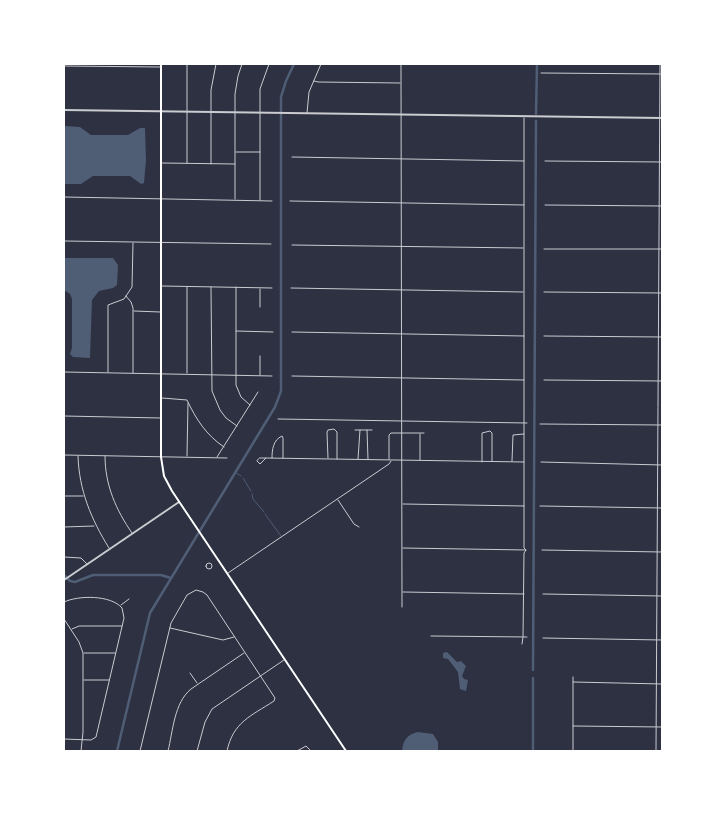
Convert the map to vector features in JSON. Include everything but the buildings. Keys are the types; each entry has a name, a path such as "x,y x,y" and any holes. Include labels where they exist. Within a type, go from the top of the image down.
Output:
{"main road":[{"path":"161,64 161,456 164,476 196,529 346,751"}],"street":[{"path":"187,64 187,163"},
{"path":"211,164 211,90 216,64"},
{"path":"235,200 236,88 242,64"},
{"path":"260,200 261,84 269,64"},
{"path":"307,113 308,95 321,64"},
{"path":"401,64 402,606"},
{"path":"656,751 660,64"},
{"path":"64,66 161,67"},
{"path":"541,74 661,74"},
{"path":"314,81 401,84"},
{"path":"64,110 661,118"},
{"path":"522,644 524,553 526,550 524,548 524,434 526,423 524,380 524,117"},
{"path":"235,152 260,152"},
{"path":"292,157 524,161"},
{"path":"545,161 662,162"},
{"path":"161,162 235,164"},
{"path":"64,197 272,201"},
{"path":"290,201 524,204"},
{"path":"545,205 662,206"},
{"path":"64,241 271,244"},
{"path":"108,373 108,305 120,301 126,296 133,283 133,242"},
{"path":"292,245 524,248"},
{"path":"544,249 662,249"},
{"path":"161,286 272,288"},
{"path":"187,287 187,374"},
{"path":"211,287 212,391 216,405 226,418 237,426"},
{"path":"236,288 236,375 238,393 250,405"},
{"path":"260,288 260,307"},
{"path":"291,288 524,292"},
{"path":"544,292 662,293"},
{"path":"126,296 132,304 133,311 133,373"},
{"path":"133,311 161,312"},
{"path":"236,332 273,332"},
{"path":"292,332 524,336"},
{"path":"544,336 662,337"},
{"path":"260,356 260,376"},
{"path":"64,372 272,376"},
{"path":"292,376 524,380"},
{"path":"544,380 662,381"},
{"path":"217,458 258,392"},
{"path":"161,398 185,399 206,432 224,447"},
{"path":"187,457 188,402"},
{"path":"64,416 161,418"},
{"path":"278,420 526,423"},
{"path":"540,424 662,425"},
{"path":"325,429 334,429 337,432 337,459"},
{"path":"328,459 327,432 329,429"},
{"path":"355,430 372,430"},
{"path":"358,460 360,430"},
{"path":"367,430 368,460"},
{"path":"482,462 482,433 484,431 492,433 492,462"},
{"path":"420,433 420,460"},
{"path":"226,573 390,464 389,435 424,433"},
{"path":"512,462 513,435 524,434"},
{"path":"272,458 272,447 278,438 282,436 283,458"},
{"path":"64,455 227,458"},
{"path":"78,455 84,496 95,525 110,549"},
{"path":"105,456 107,478 113,500 132,533"},
{"path":"266,458 524,462"},
{"path":"541,462 662,465"},
{"path":"64,496 84,496"},
{"path":"337,499 354,524 359,527"},
{"path":"64,579 179,502"},
{"path":"402,504 524,506"},
{"path":"540,506 662,508"},
{"path":"64,527 90,527 95,525"},
{"path":"402,548 526,550"},
{"path":"542,550 662,552"},
{"path":"64,557 81,558 87,564"},
{"path":"211,565 218,560"},
{"path":"140,751 169,628 187,595 198,590 205,593 275,698 237,727 230,738 227,751"},
{"path":"402,592 524,594"},
{"path":"543,594 662,596"},
{"path":"64,602 74,599 104,598 120,606 124,614 110,680 94,739 64,738"},
{"path":"120,606 129,599"},
{"path":"64,619 79,642 83,653 83,739 81,751"},
{"path":"71,629 79,626 122,626"},
{"path":"169,628 223,640 235,637"},
{"path":"431,636 527,637"},
{"path":"543,638 662,640"},
{"path":"168,751 181,701 186,692 245,652"},
{"path":"83,653 116,654"},
{"path":"198,751 205,722 212,710 284,660"},
{"path":"190,673 197,684"},
{"path":"573,677 573,751"},
{"path":"84,680 110,680"},
{"path":"573,682 662,684"},
{"path":"573,726 662,727"},
{"path":"297,751 306,746 311,751"}],"water":[{"path":"65,126 80,127 91,135 128,135 140,128 145,128 146,160 144,183 141,184 130,176 93,176 81,184 64,184"},
{"path":"64,258 113,258 118,265 117,285 113,288 99,291 92,300 90,358 73,357 70,354 72,348 72,299 70,294 64,290"},
{"path":"447,652 457,662 461,661 466,666 462,676 468,680 466,691 460,689 458,672 448,659 443,658 443,653"},
{"path":"418,732 433,734 438,742 438,751 402,751 406,739 411,734"}],"waterway":[{"path":"117,751 150,613 275,407 281,391 281,97 294,64"},
{"path":"536,114 537,64"},
{"path":"533,670 536,121"},
{"path":"235,472 241,476"},
{"path":"243,478 251,491"},
{"path":"252,494 253,499 264,512"},
{"path":"265,514 281,536"},
{"path":"64,575 70,581 75,582 93,575 161,575 171,578"},
{"path":"533,678 533,751"}]}
